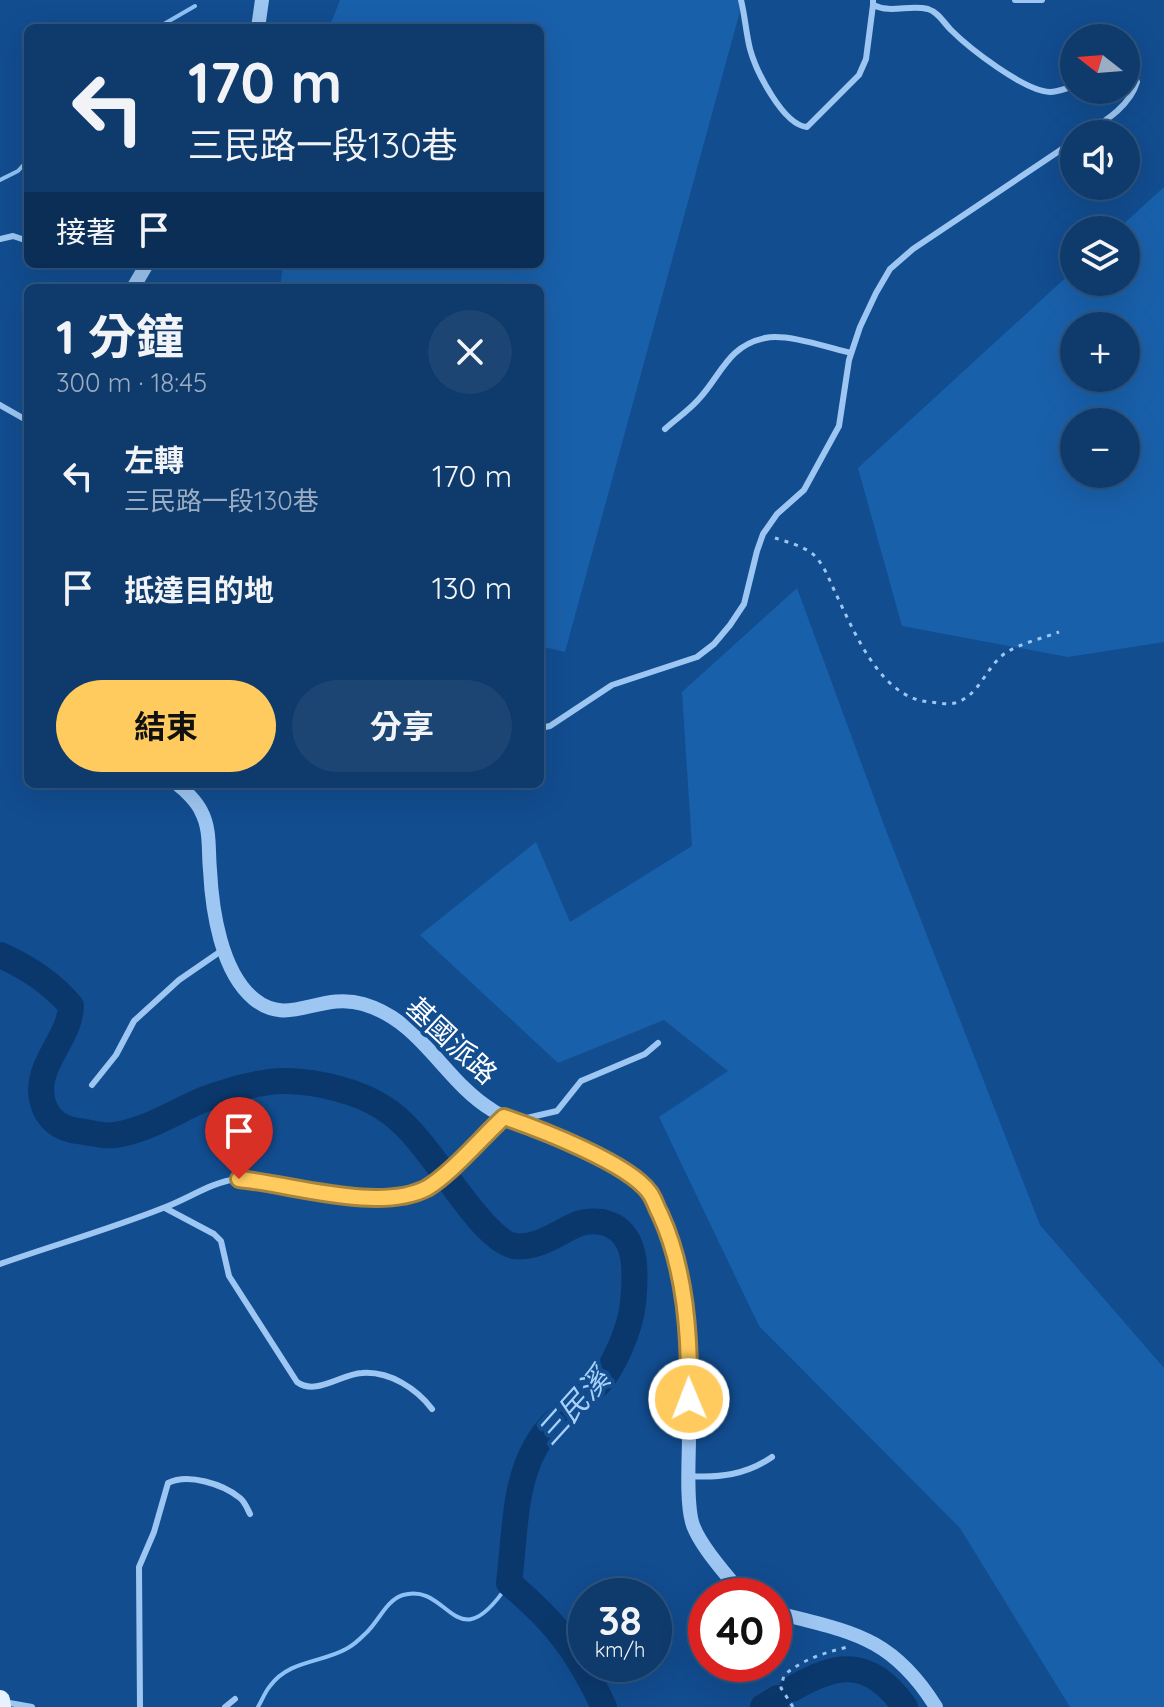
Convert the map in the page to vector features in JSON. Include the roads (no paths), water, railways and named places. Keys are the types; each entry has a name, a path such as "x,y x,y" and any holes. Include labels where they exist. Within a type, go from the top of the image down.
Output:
{"street":[{"path":"259,24 262,0"},
{"name":"基國派路","path":"181,788 201,810 209,836 217,927 235,978 253,999 267,1008 284,1013 337,999 364,1004 398,1019 430,1048 467,1093 509,1119 626,1171 649,1191 669,1234 684,1295 690,1374 692,1522 730,1578"},
{"path":"792,1616 850,1631 890,1652 924,1687 936,1707"}],"lane":[{"path":"741,0 757,70 774,99 800,126 807,127 816,120 859,75 866,59 873,3 884,10 927,9 936,13 952,31 995,66 1031,86 1049,92 1060,89"},
{"path":"1015,0 1042,0"},
{"path":"1103,120 1124,104"},
{"path":"544,727 612,685 697,657 714,644 744,604 763,534 777,514 804,490 839,426 851,353 860,327 890,269 913,249 1060,150"},
{"path":"0,239 13,236 24,240"},
{"path":"665,429 699,400 725,362 741,348 766,337 851,353"},
{"path":"0,405 24,419"},
{"path":"92,1085 116,1055 134,1021 179,980 225,949"},
{"path":"0,1264 165,1208 201,1190 239,1179 327,1195 407,1195 436,1182 509,1119 557,1111 581,1081 645,1054 658,1043"},
{"path":"165,1208 214,1234 221,1241 229,1276 297,1382 304,1387 313,1387 364,1372 419,1392 432,1409"},
{"path":"689,1476 739,1473 759,1466 772,1457"},
{"path":"140,1707 139,1567 154,1532 168,1483 183,1478 208,1483 242,1500 250,1514"},
{"path":"225,1707 235,1699"},
{"path":"0,1703 32,1707"}],"waterway":[{"path":"164,24 195,6"},
{"path":"0,180 24,164"},
{"name":"三民溪","path":"0,955 38,976 71,1006 65,1030 47,1065 41,1090 45,1109 61,1126 101,1135 126,1133 235,1089 268,1082 300,1082 324,1085 372,1101 405,1125 437,1164"},
{"name":"三民溪","path":"451,1183 480,1220 498,1237 515,1246 532,1245 590,1222 602,1222 614,1227 629,1243 635,1279 632,1313 625,1336 602,1379 548,1429 528,1462 516,1513 509,1583 564,1639 585,1669 604,1707"},
{"path":"258,1707 268,1688 286,1671 351,1646 370,1629 387,1607 403,1595 419,1594 464,1619 476,1618 491,1606 509,1583"},
{"name":"三民溪","path":"792,1689 824,1674 853,1670 879,1680 905,1707"},
{"name":"三民溪","path":"763,1707 778,1698"}]}
